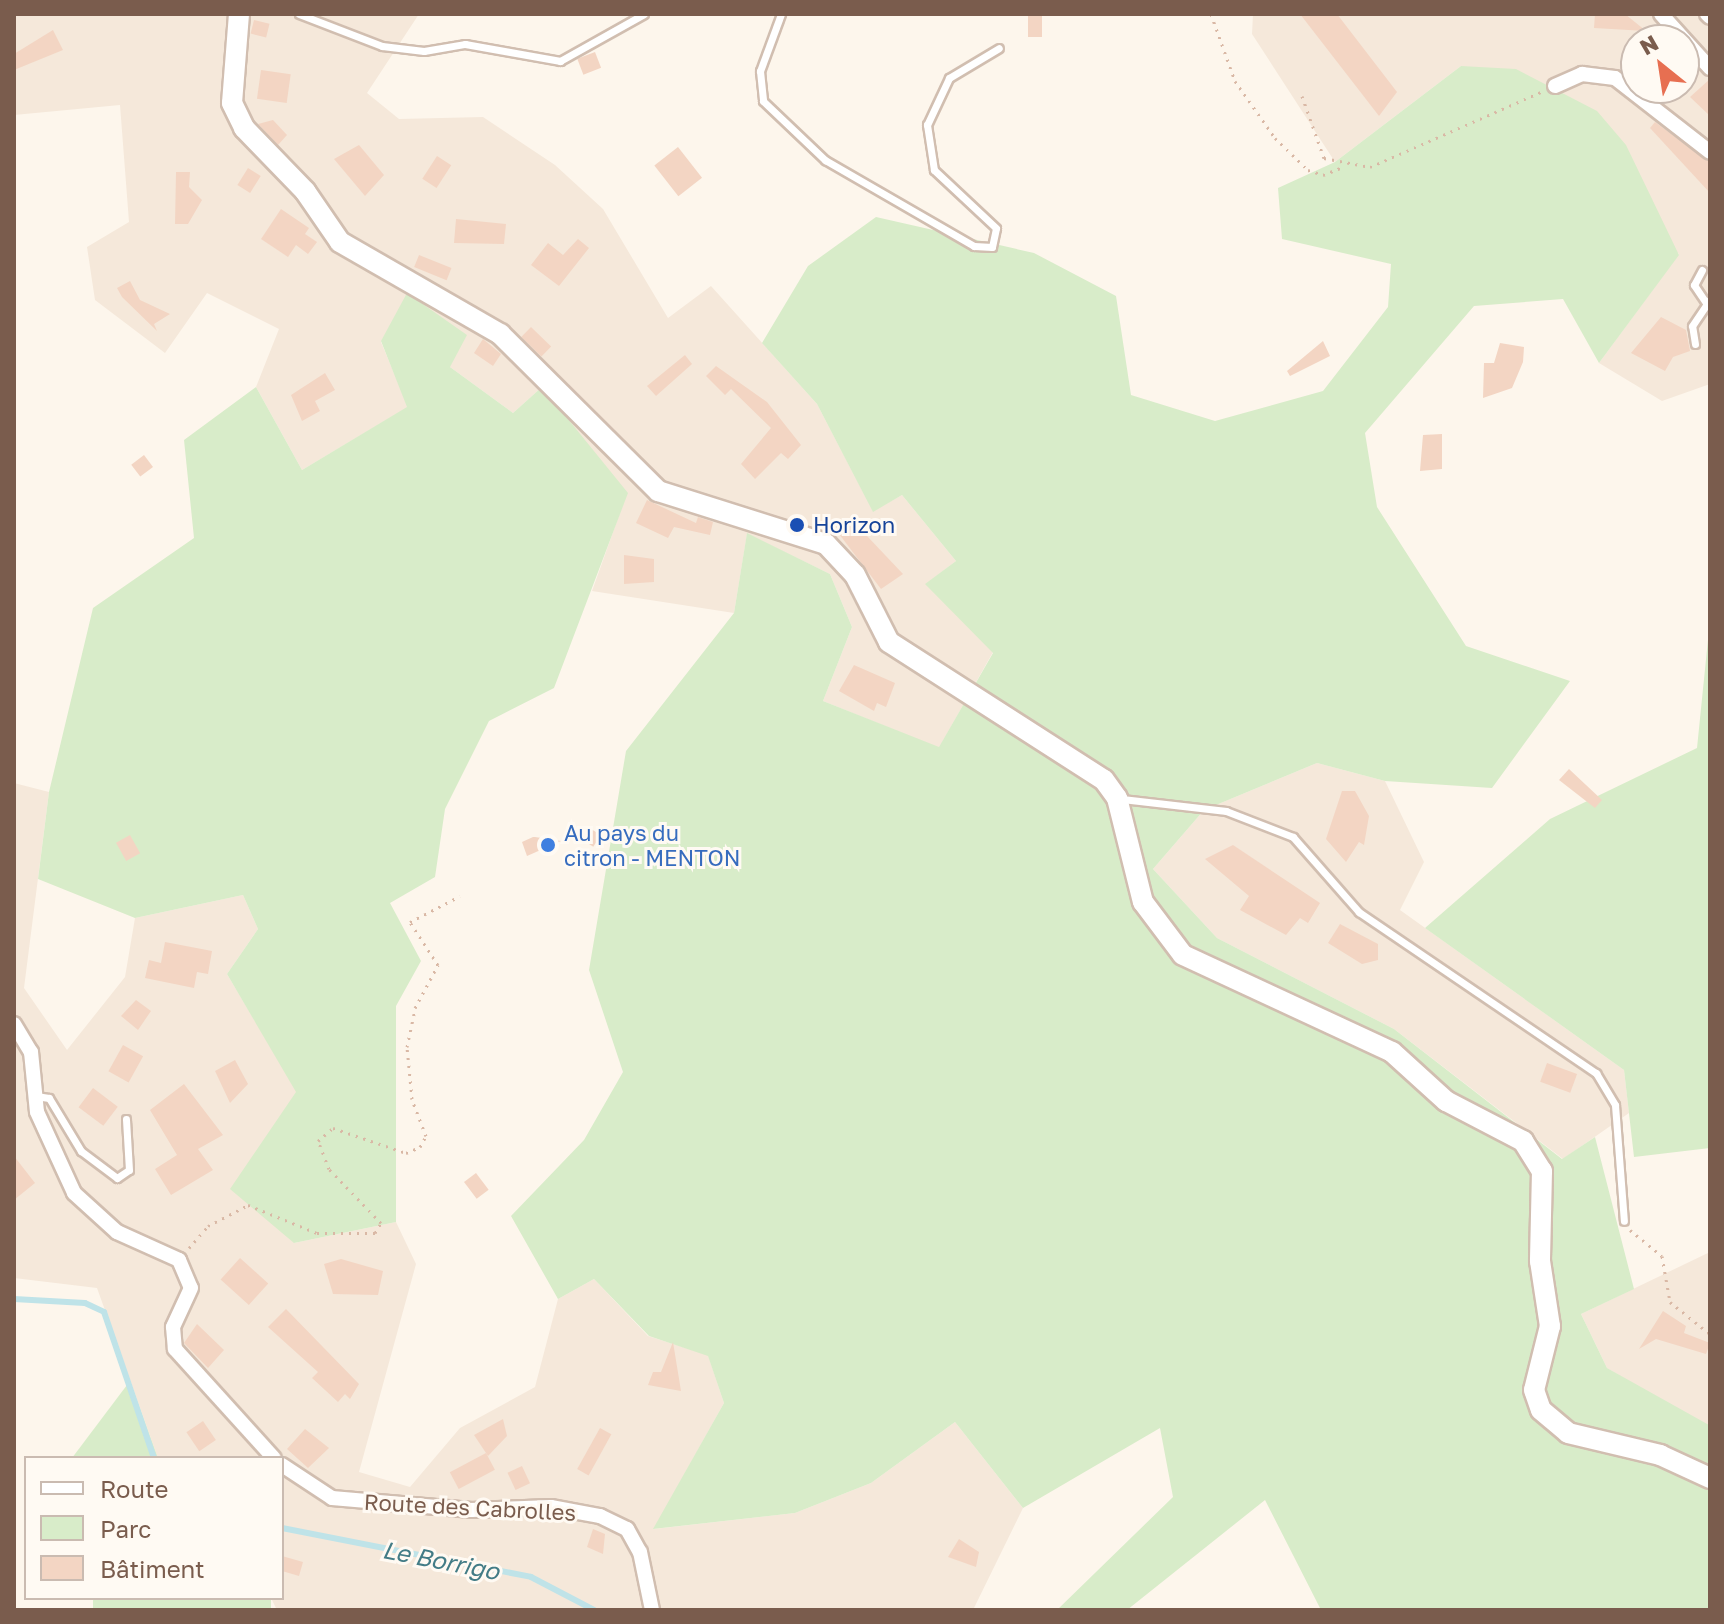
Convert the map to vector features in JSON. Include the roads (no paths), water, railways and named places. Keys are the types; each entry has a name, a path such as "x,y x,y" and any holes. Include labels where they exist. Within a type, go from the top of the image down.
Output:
{"street":[{"path":"239,14 232,103 244,128 305,191 340,242 500,334 658,491 826,544 855,575 889,642 1104,780 1117,798 1143,902 1183,955 1392,1052 1446,1101 1523,1141 1536,1156 1550,1326 1534,1390 1541,1410 1568,1433 1660,1455 1710,1478"},
{"path":"1661,14 1710,68"},
{"path":"1555,86 1582,74 1615,78 1710,152"},
{"path":"14,1024 31,1052 36,1096 74,1193 117,1232 179,1260 191,1288 173,1327 175,1349 272,1456"},
{"name":"Route des Cabrolles","path":"284,1466 332,1498 471,1510 551,1507 600,1516 634,1541 652,1610"}],"lane":[{"path":"299,14 382,46 424,51 465,44 560,61 644,14"},
{"path":"781,14 760,71 763,101 825,160 974,246 992,247 996,228 934,170 927,125 949,78 999,48"},
{"path":"1695,344 1692,326 1708,301 1694,285 1702,270"},
{"path":"1117,798 1226,811 1293,837 1359,912 1596,1073 1615,1105 1624,1221"},
{"path":"36,1096 49,1098 81,1151 117,1178 129,1170 126,1119"}],"waterway":[{"name":"Le Borrigo","path":"14,1299 85,1303 104,1312 153,1456"},
{"name":"Le Borrigo","path":"284,1528 531,1577 594,1610"}],"place":[{"name":"Horizon","path":"797,525"},
{"name":"Au pays du citron - MENTON","path":"548,845"}]}
